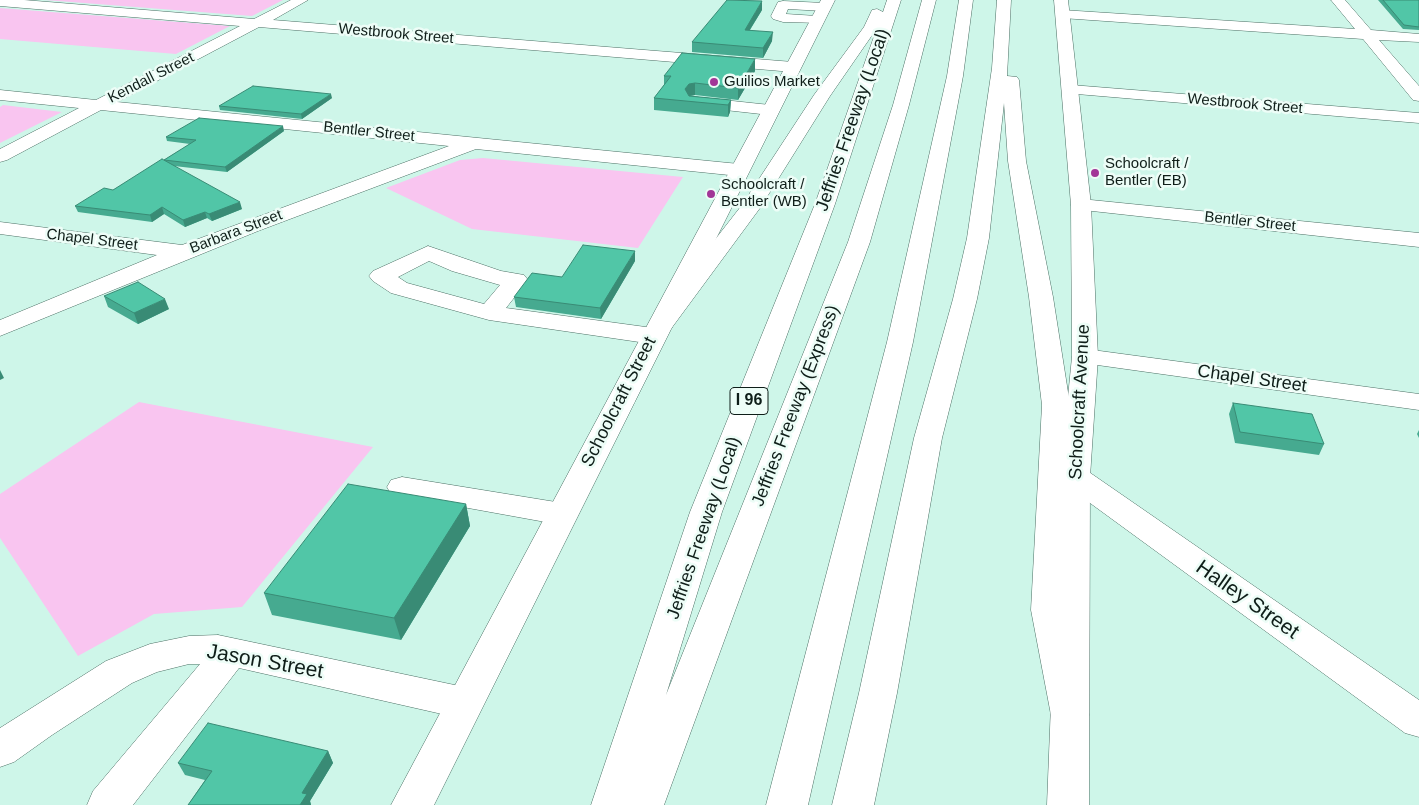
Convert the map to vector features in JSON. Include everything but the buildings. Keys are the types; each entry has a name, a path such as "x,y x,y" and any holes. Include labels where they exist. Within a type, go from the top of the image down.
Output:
{"main road":[{"name":"Kendall Street","path":"0,156 301,0"},
{"path":"495,307 516,280 499,278 460,266 428,253 382,276 399,288 495,307 653,336 750,208 822,95 871,27 882,0"},
{"name":"Jeffries Freeway (Local)","path":"612,805 706,512 825,204 894,0"},
{"name":"Jeffries Freeway (Express)","path":"644,805 859,242 901,105 928,0"},
{"path":"788,805 900,342 955,76 966,0"},
{"path":"853,805 878,693 928,438 958,326 978,238 988,178 1000,68 1004,0"},
{"path":"1338,0 1419,96"},
{"name":"Westbrook Street","path":"0,2 686,58 682,66 685,67 790,72"},
{"path":"817,20 778,16 783,5 826,3"},
{"name":"Schoolcraft Street","path":"412,805 826,3"},
{"path":"1061,7 1419,38"},
{"name":"Schoolcraft Avenue","path":"1061,7 1071,90 1081,204 1085,357 1075,477 1068,805"},
{"path":"1002,30 1010,62 1017,161 1041,296 1056,405 1048,610 1070,715"},
{"name":"Westbrook Street","path":"1071,90 1419,118"},
{"name":"Bentler Street","path":"0,95 739,170"},
{"path":"695,102 770,110"},
{"name":"Barbara Street","path":"0,329 185,252 340,192 475,143"},
{"name":"Bentler Street","path":"1081,204 1419,240"},
{"name":"Chapel Street","path":"0,228 185,252"},
{"name":"Chapel Street","path":"1085,357 1419,402"},
{"name":"Halley Street","path":"1075,477 1419,722"},
{"path":"402,486 562,514"},
{"name":"Jason Street","path":"0,750 38,722 119,672 150,659 189,650 218,649 464,703"},
{"path":"108,805 231,652"}],"shaded area":[{"path":"45,0 283,0 252,16"},
{"path":"0,8 230,26 176,54 0,39"},
{"path":"3,105 62,112 0,143 0,107"},
{"path":"483,158 683,177 638,248 472,229 386,188 460,160"},
{"path":"139,402 373,447 242,607 154,614 78,656 0,538 0,494"}],"place":[{"name":"Guilios Market","path":"714,82"},
{"name":"Schoolcraft / Bentler (EB)","path":"1095,173"},
{"name":"Schoolcraft / Bentler (WB)","path":"711,194"}]}
